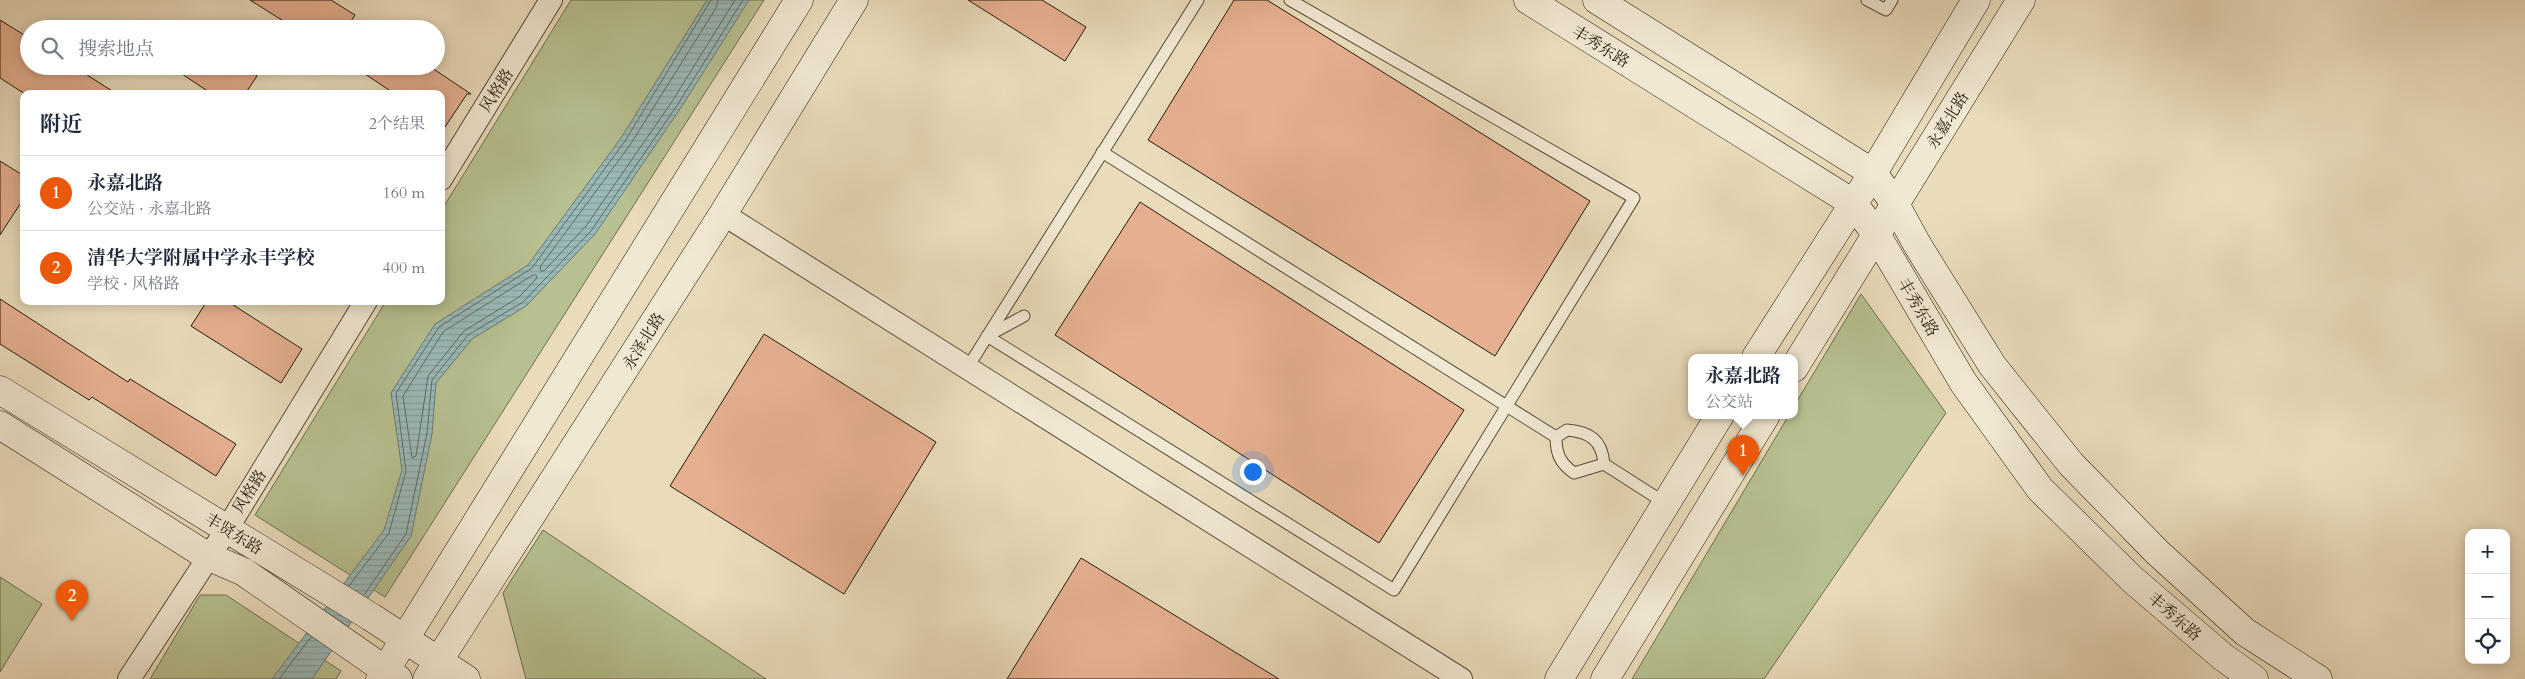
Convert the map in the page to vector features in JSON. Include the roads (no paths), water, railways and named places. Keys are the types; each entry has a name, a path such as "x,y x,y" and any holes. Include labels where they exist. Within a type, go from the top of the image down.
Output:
{"street":[{"name":"风格路","path":"445,172 551,0"},
{"path":"388,676 404,638 799,0"},
{"name":"永泽北路","path":"433,670 724,214 854,0"},
{"name":"丰秀东路","path":"1528,0 1853,203 1876,234 1963,382 2040,489 2133,580 2223,657 2254,679"},
{"name":"丰秀东路","path":"1597,0 1873,173 1895,204 1918,246 1992,365 2071,464 2157,552 2245,632 2318,679"},
{"path":"1758,354 1873,173 1976,0"},
{"name":"永嘉北路","path":"1798,361 2021,0"},
{"path":"724,214 1461,679"},
{"name":"风格路","path":"129,679 226,529 364,305"},
{"name":"丰贤东路","path":"0,390 404,638 433,670 466,679"},
{"path":"1559,679 1718,419"},
{"path":"1605,679 1764,419"},
{"name":"丰贤东路","path":"0,426 207,556 244,572 356,649 388,676"}],"lane":[{"path":"968,367 1198,0"},
{"path":"987,336 1394,590 1634,198 1290,0"},
{"path":"1867,0 1886,10 1892,0"},
{"path":"1102,152 1505,408 1556,437"},
{"path":"987,336 1024,316"},
{"path":"1556,437 1567,430 1583,431 1594,439 1603,450 1604,464"},
{"path":"1556,437 1556,452 1564,465 1574,473 1604,464 1666,503"}],"water":[{"path":"707,0 749,0 682,106 595,234 526,306 472,339 436,383 432,434 411,536 312,679 272,679 384,530 402,470 391,393 435,324 528,265 621,138"}],"place":[{"name":"永嘉北路","path":"1743,476"},
{"name":"清华大学附属中学永丰学校","path":"72,621"}]}
